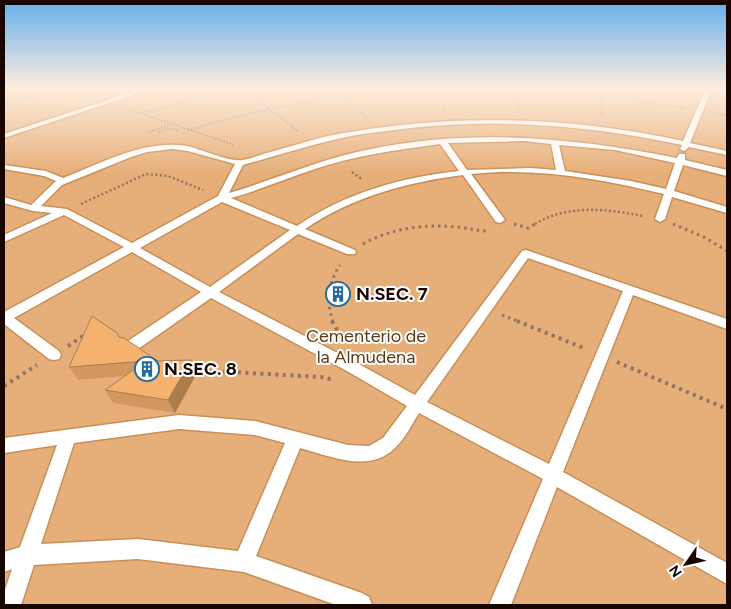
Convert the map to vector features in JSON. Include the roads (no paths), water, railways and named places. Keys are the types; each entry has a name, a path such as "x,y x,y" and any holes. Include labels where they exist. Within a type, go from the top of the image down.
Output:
{"lane":[{"path":"4,136 63,116"},
{"path":"660,219 697,116"},
{"path":"33,208 63,181 128,155 164,147 188,149 240,163 282,150 343,135 389,127 458,121 582,126 695,155"},
{"path":"54,355 4,317 222,198 263,186 335,160 388,148 442,141 494,138 614,148 727,153"},
{"path":"442,141 500,220"},
{"path":"556,142 561,173"},
{"path":"683,152 727,173"},
{"path":"222,198 240,163"},
{"path":"4,167 46,174 63,181"},
{"path":"133,345 297,230 336,207 377,190 416,180 464,172 517,171 561,173 625,182 669,192 727,210"},
{"path":"222,198 351,252"},
{"path":"4,200 33,208 64,211 132,247 210,292 352,367 418,405 554,476 727,574"},
{"path":"4,239 64,211"},
{"path":"4,445 179,422 255,428 348,454 371,454 389,443 526,254 727,324"},
{"path":"500,605 629,291"},
{"path":"10,605 69,435"},
{"path":"244,562 296,438"},
{"path":"4,562 26,555 138,549 244,562 354,601 360,605"}],"place":[{"name":"N.SEC. 7","path":"338,294"},
{"name":"N.SEC. 8","path":"147,369"}],"park label":[{"name":"Cementerio de la Almudena","path":"366,346"}]}
